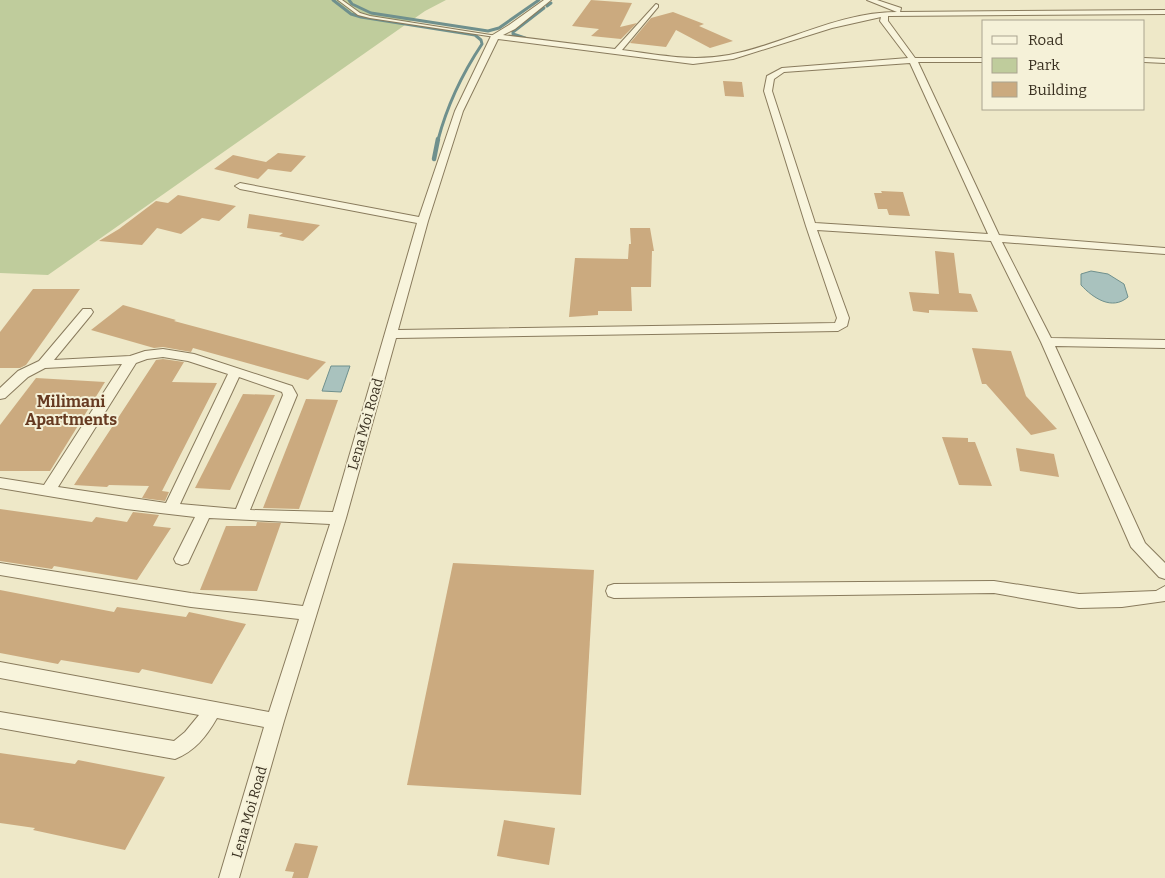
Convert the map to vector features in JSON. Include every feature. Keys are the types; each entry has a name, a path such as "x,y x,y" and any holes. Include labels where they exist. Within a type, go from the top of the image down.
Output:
{"street":[{"path":"495,36 512,27 548,0"},
{"path":"870,0 894,9 916,14"},
{"path":"616,53 656,6"},
{"path":"1131,6 1138,13"},
{"path":"495,36 693,62 714,60 764,48 830,26 885,14 1030,9 1138,13 1165,12"},
{"path":"885,14 884,21 913,60 995,238 1047,342 1139,546 1165,573"},
{"name":"Lena Moi Road","path":"229,878 308,613 339,518 424,220 459,111 495,36"},
{"path":"391,334 838,328 843,323 843,318 811,226 768,91 770,78 782,70 913,60 982,60"},
{"path":"1145,60 1165,61"},
{"path":"240,186 424,220"},
{"path":"811,226 1165,251"},
{"path":"0,394 23,374 43,364 88,312"},
{"path":"1047,342 1165,344"},
{"path":"43,364 131,360 145,355 163,353 190,357 287,389 290,395 241,514"},
{"path":"48,491 131,360"},
{"path":"171,508 236,372"},
{"path":"0,483 140,506 302,518 339,518"},
{"path":"182,559 205,511"},
{"path":"0,569 191,600 308,613"},
{"path":"614,591 994,587 1079,601 1159,597 1165,594"},
{"path":"0,670 275,721"},
{"path":"0,720 175,750 185,746 200,730 212,710"}],"lane":[{"path":"340,0 359,14 370,17 495,36"}],"green space":[{"path":"0,0 446,0 425,11 48,275 0,273"}],"water":[{"path":"1091,271 1108,274 1124,284 1128,297 1116,303 1109,303 1091,294 1081,285 1081,274"},
{"path":"331,366 350,366 341,392 322,391"}],"building":[{"path":"591,0 632,3 620,27 637,23 621,39 591,36 599,29 572,26"},
{"path":"673,12 704,24 699,26 733,41 710,48 676,30 666,47 630,43 651,18"},
{"path":"723,81 742,82 744,97 725,96"},
{"path":"278,153 306,156 291,172 268,169 258,179 214,169 233,155 266,162"},
{"path":"881,191 903,192 910,216 889,215 887,209 878,209 874,193 882,193"},
{"path":"178,195 236,206 219,221 202,218 181,234 157,228 142,245 99,241 119,229 156,201 168,203"},
{"path":"249,214 320,225 303,241 279,236 283,233 247,228"},
{"path":"630,228 650,228 654,251 652,251 651,287 631,287 632,311 598,311 598,315 569,317 575,258 628,259 629,244 631,244"},
{"path":"935,251 954,253 959,293 971,294 978,312 929,310 929,313 913,311 909,292 939,294"},
{"path":"33,289 80,289 26,365 20,368 0,368 0,332"},
{"path":"123,305 176,320 174,321 326,362 308,380 193,348 191,352 163,347 154,348 91,330"},
{"path":"972,348 1011,351 1026,396 1057,429 1031,435 986,384 982,384"},
{"path":"156,360 184,362 172,382 217,383 162,491 169,492 165,501 142,498 149,486 109,485 107,487 74,485"},
{"path":"36,378 105,382 50,471 0,471 0,425"},
{"path":"243,394 275,395 230,490 195,488"},
{"path":"306,399 338,400 299,509 263,508"},
{"path":"942,437 968,438 968,442 975,442 992,486 959,485"},
{"path":"1016,448 1054,454 1059,477 1020,471"},
{"path":"0,509 92,522 96,517 127,522 133,512 159,515 153,526 171,528 137,580 54,566 52,569 0,561"},
{"path":"257,522 281,523 257,591 200,590 226,526 256,526"},
{"path":"453,563 594,570 581,795 407,785"},
{"path":"0,590 114,612 117,607 186,617 189,612 246,624 212,684 142,669 139,673 61,660 58,664 0,653"},
{"path":"0,753 75,764 78,760 165,777 125,850 33,830 35,828 0,823"},
{"path":"504,820 555,828 549,865 497,856"},
{"path":"295,843 318,846 308,878 292,878 294,872 285,871"}],"waterway":[{"path":"333,0 351,14 361,17 475,35 481,40 482,44 468,67 451,103 438,140"},
{"path":"349,0 352,4 371,13 488,31 499,28 539,0"},
{"path":"547,6 551,3"},
{"path":"525,38 513,34 513,32 544,8"},
{"path":"434,159 438,139"}],"district":[{"name":"Milimani Apartments","path":"71,410"}]}
